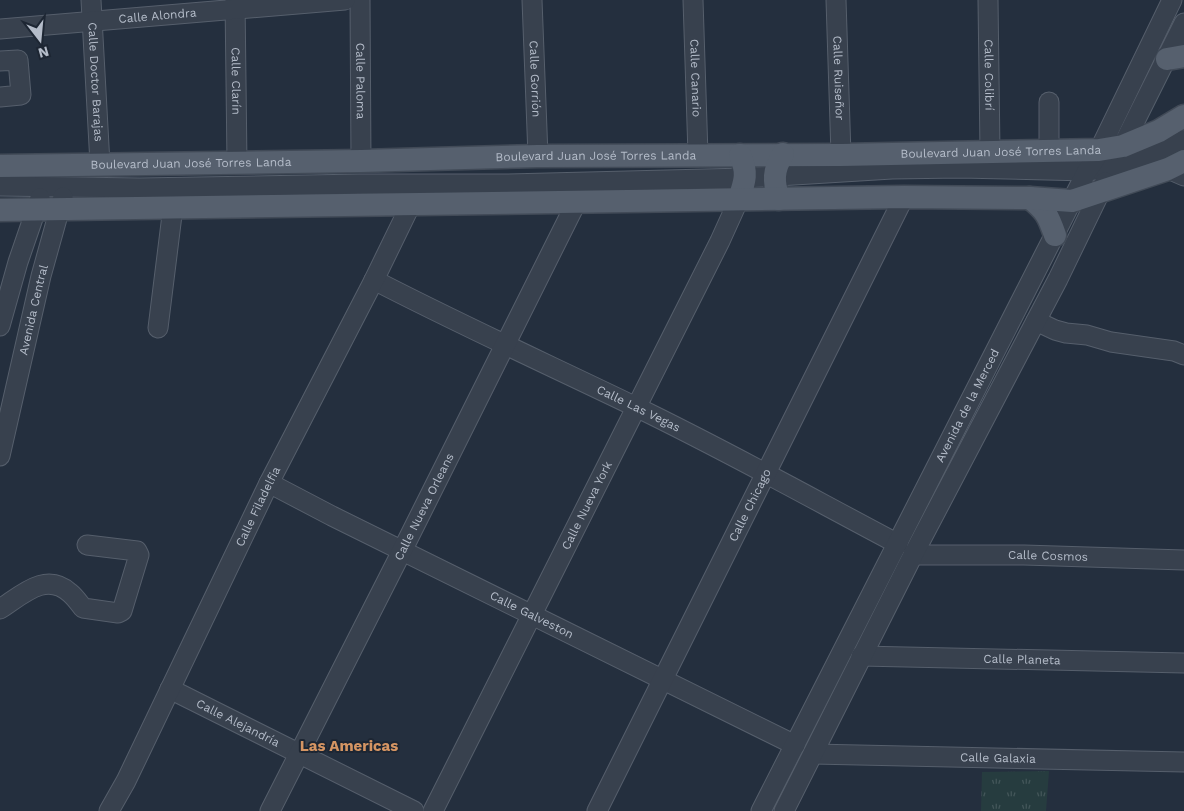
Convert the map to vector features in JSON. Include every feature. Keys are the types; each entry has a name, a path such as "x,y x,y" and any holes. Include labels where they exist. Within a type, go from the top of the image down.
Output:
{"main road":[{"name":"Boulevard Juan José Torres Landa","path":"0,166 64,172 100,164 167,165 237,162 361,162 538,156 841,155 1049,150 1106,158 1123,146 1159,131 1184,116"},
{"path":"779,199 774,175 777,164 783,154"},
{"path":"739,199 745,178 745,166 740,155"},
{"path":"0,210 904,197 1030,198 1072,201 1178,169"},
{"path":"1030,198 1044,209 1055,235"}],"street":[{"name":"Calle Doctor Barajas","path":"91,0 100,164"},
{"name":"Calle Alondra","path":"0,29 235,5 345,0"},
{"name":"Calle Paloma","path":"360,0 361,162"},
{"name":"Calle Gorrión","path":"532,0 538,156"},
{"name":"Calle Canario","path":"693,0 698,155"},
{"name":"Calle Ruiseñor","path":"836,0 841,155"},
{"name":"Calle Colibrí","path":"988,0 990,151"},
{"name":"Avenida de la Merced","path":"784,811 861,656 1036,321 1101,192 1106,158 1172,0"},
{"name":"Calle Clarín","path":"235,5 237,162"},
{"path":"1123,146 1175,58 1184,23"},
{"path":"0,61 18,60 21,95 0,97"},
{"path":"1049,102 1049,150"},
{"path":"1106,158 1167,149 1184,140"},
{"name":"Avenida de la Merced","path":"761,811 1086,171 1106,158"},
{"path":"64,172 140,188 360,184 506,184 745,178 774,175 931,169 1086,171"},
{"name":"Avenida Central","path":"0,326 18,262 44,187 64,172"},
{"name":"Avenida Central","path":"0,456 43,268 59,209 64,172"},
{"path":"0,186 44,187"},
{"name":"Calle Chicago","path":"596,811 619,769 661,680 709,589 904,197"},
{"name":"Calle Nueva York","path":"433,811 732,219 739,199"},
{"name":"Calle Nueva Orleans","path":"270,811 577,201"},
{"name":"Calle Filadelfia","path":"109,811 126,781 269,483 411,204"},
{"path":"158,328 173,207"},
{"path":"18,262 43,268"},
{"name":"Calle Las Vegas","path":"374,280 637,408 766,473 898,544"},
{"path":"1036,321 1066,333 1174,351 1184,355"},
{"name":"Calle Galveston","path":"269,483 532,616 794,745"},
{"path":"0,609 35,586 52,583 70,592 83,608 118,613 122,611 139,555 137,551 86,545"},
{"name":"Calle Cosmos","path":"913,555 1024,554 1184,560"},
{"name":"Calle Planeta","path":"861,656 1184,663"},
{"name":"Calle Alejandría","path":"170,689 414,811"},
{"name":"Calle Galaxia","path":"813,754 1184,762"}],"green space":[{"path":"1049,771 1046,811 981,811 982,772"}],"district":[{"name":"Las Americas","path":"349,746"}]}
